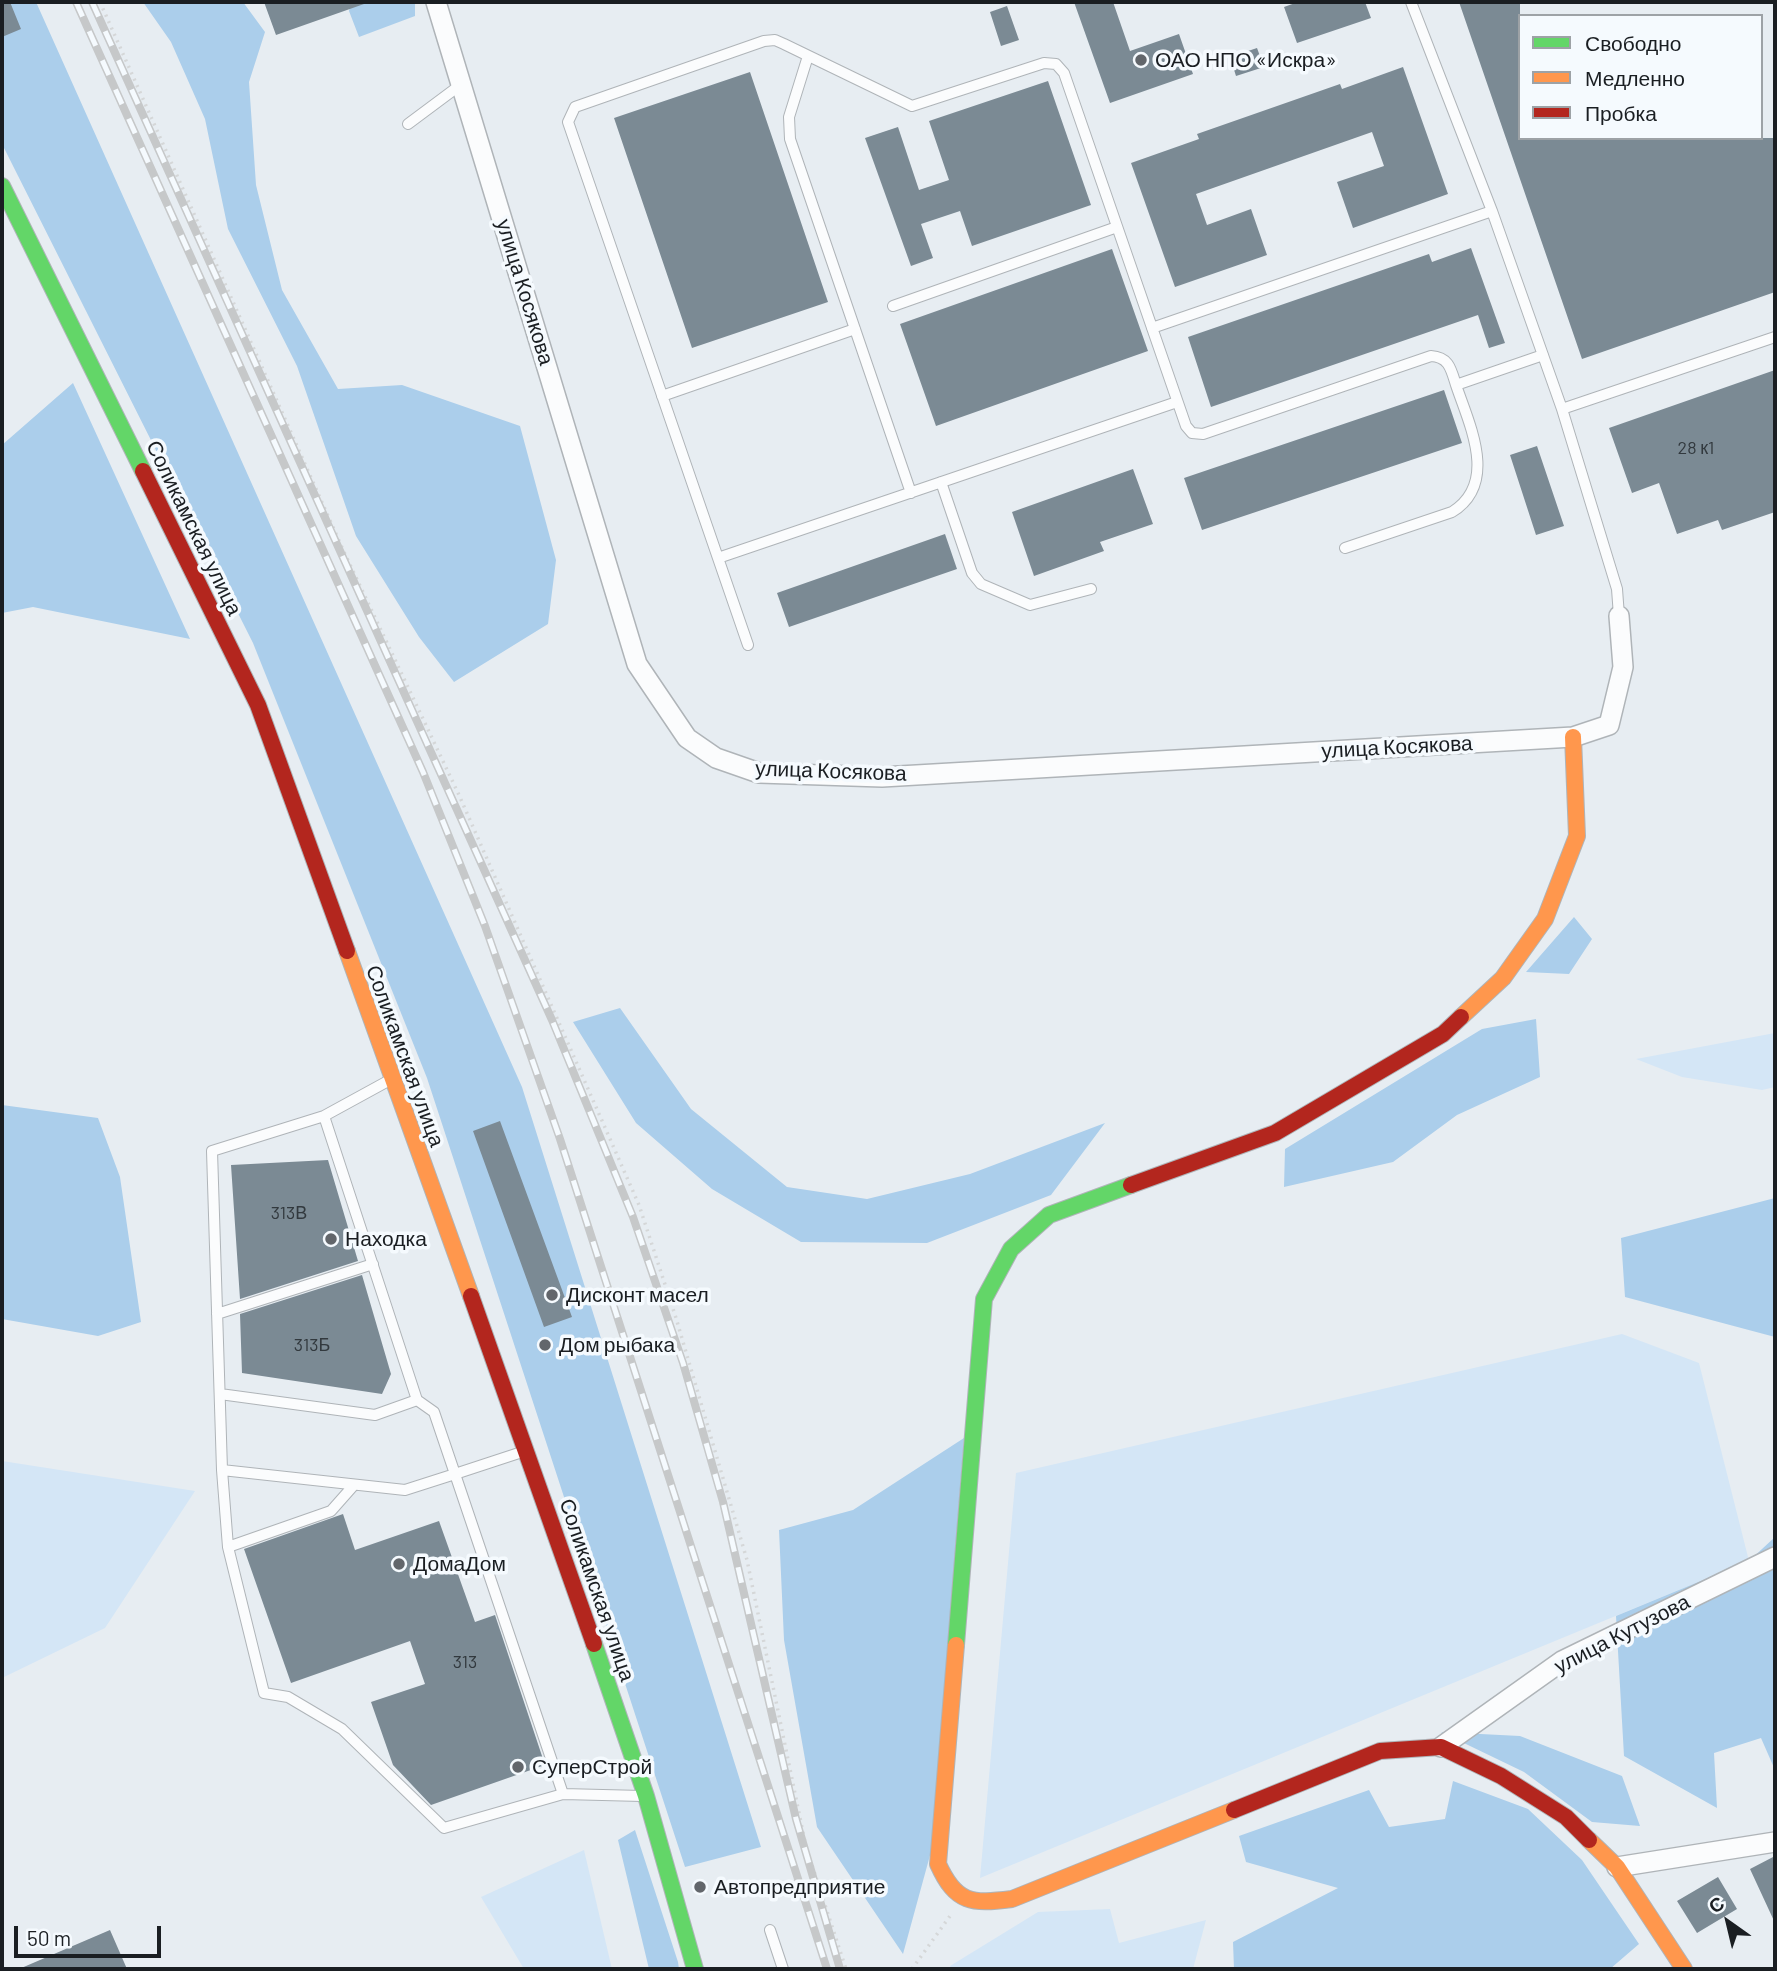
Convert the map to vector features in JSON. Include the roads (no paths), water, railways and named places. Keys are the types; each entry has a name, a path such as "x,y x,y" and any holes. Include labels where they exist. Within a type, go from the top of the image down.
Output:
{"street":[{"name":"улица Косякова","path":"436,2 463,83 637,664 687,738 716,758 760,773 883,777 1573,737 1609,725 1623,667 1619,616"},
{"name":"Соликамская улица","path":"3,190 258,705 527,1450 646,1796 695,1969"},
{"path":"1573,737 1577,836 1545,919 1503,978 1443,1034 1275,1133 1049,1215 1011,1249 984,1299 938,1864 946,1884 961,1900 982,1902 1012,1899 1380,1751 1441,1747 1501,1776 1566,1817 1617,1867 1684,1969"},
{"name":"улица Кутузова","path":"1441,1747 1562,1661 1775,1557"},
{"path":"1617,1867 1775,1842"}],"lane":[{"path":"1411,2 1492,211 1562,409 1616,589 1619,616"},
{"path":"748,645 568,122 569,114 575,107 764,41 775,40 912,106 1044,63 1056,64 1064,73 1185,426 1192,433 1203,434 1431,356 1441,356 1449,363 1480,459 1466,501 1452,512 1345,548"},
{"path":"808,56 789,117 790,139 911,493"},
{"path":"408,124 463,83"},
{"path":"1152,328 1492,211"},
{"path":"892,306 1117,227"},
{"path":"662,396 855,329"},
{"path":"1562,409 1775,337"},
{"path":"1456,384 1543,355"},
{"path":"718,558 1177,402"},
{"path":"941,482 972,573 981,584 1030,605 1091,589"},
{"path":"391,1079 324,1115 212,1151 222,1471 228,1547 264,1693 288,1698 342,1730 440,1825 449,1828 563,1794 646,1796"},
{"path":"324,1115 417,1400 434,1412 563,1794"},
{"path":"217,1314 373,1264"},
{"path":"220,1394 375,1415 417,1400"},
{"path":"222,1471 405,1490 527,1450"},
{"path":"228,1547 331,1511 354,1485"},
{"path":"770,1930 783,1969"}],"railway":[{"path":"76,2 423,772 485,926 560,1139 827,1969"},
{"path":"92,2 552,1020 633,1217 683,1363 723,1502 796,1819 840,1969"}],"place":[{"name":"ОАО НПО «Искра»","path":"1141,60"},
{"name":"Находка","path":"331,1239"},
{"name":"Дисконт масел","path":"552,1295"},
{"name":"Дом рыбака","path":"545,1345"},
{"name":"ДомаДом","path":"399,1564"},
{"name":"СуперСтрой","path":"518,1767"},
{"name":"Автопредприятие","path":"700,1887"}]}
